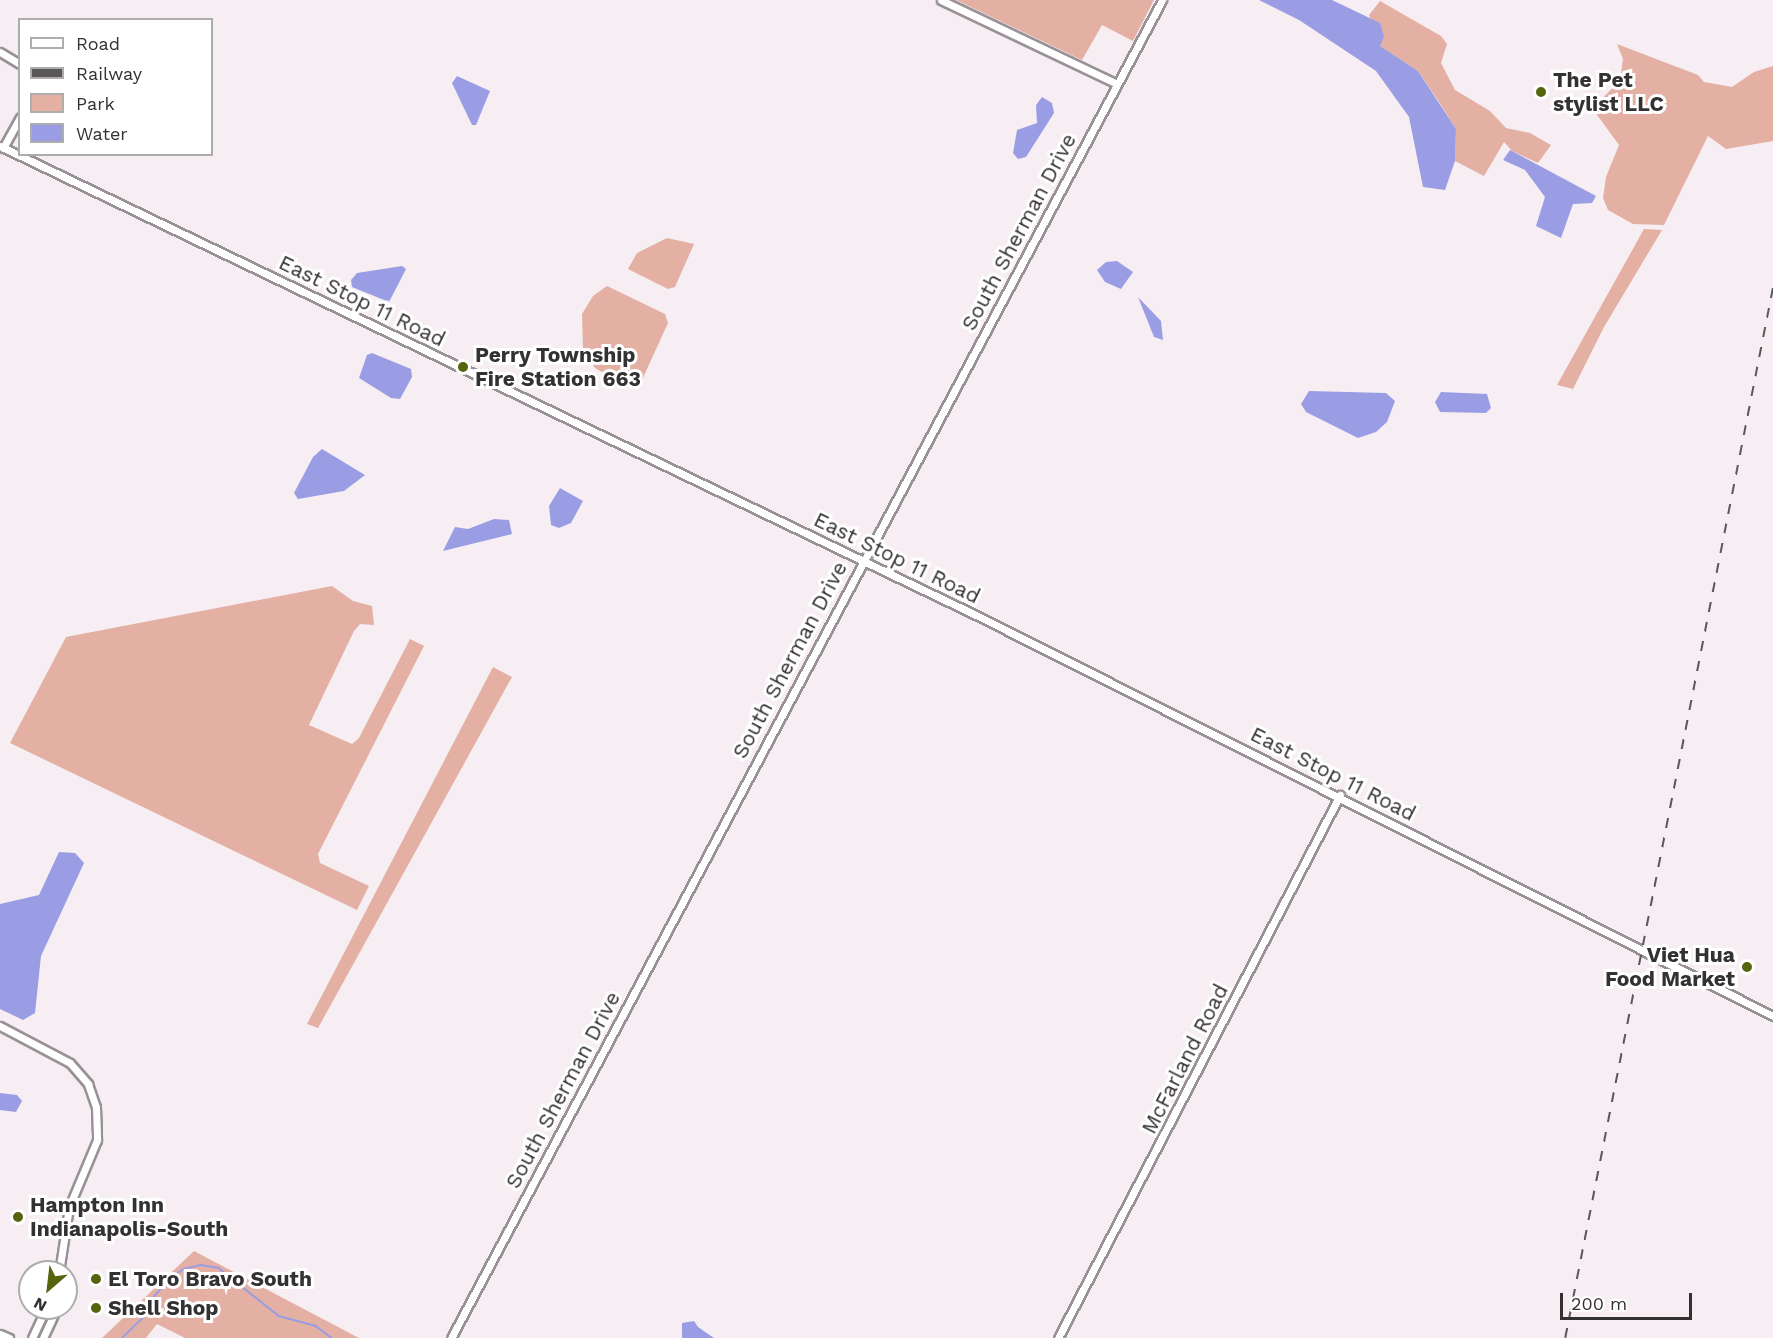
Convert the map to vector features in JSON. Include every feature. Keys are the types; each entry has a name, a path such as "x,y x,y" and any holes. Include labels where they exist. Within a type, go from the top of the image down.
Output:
{"street":[{"path":"941,0 1117,84"},
{"name":"South Sherman Drive","path":"452,1338 862,559 1162,0"},
{"path":"0,52 18,63"},
{"path":"2,147 18,120"},
{"name":"East Stop 11 Road","path":"2,147 18,155"},
{"name":"East Stop 11 Road","path":"21,156 862,559 1340,795 1773,1016"},
{"name":"McFarland Road","path":"1058,1338 1340,795"},
{"path":"0,1026 70,1063 85,1079 96,1103 97,1140 68,1209 62,1260"},
{"path":"32,1338 40,1320"},
{"path":"43,1338 51,1320"},
{"path":"0,1334 9,1338"}],"green space":[{"path":"956,0 1154,0 1133,41 1102,25 1082,60"},
{"path":"1380,1 1441,36 1447,44 1441,63 1455,90 1490,111 1506,128 1530,133 1551,145 1538,163 1512,151 1504,142 1484,176 1455,161 1456,129 1437,99 1418,71 1380,46 1369,15"},
{"path":"1617,44 1698,75 1704,82 1732,87 1754,72 1773,66 1773,141 1726,149 1708,136 1664,225 1633,224 1608,210 1603,198 1606,177 1619,145 1592,108 1620,81 1623,59"},
{"path":"1644,229 1662,230 1604,327 1573,389 1557,385"},
{"path":"667,238 694,244 675,287 668,289 628,269 637,253"},
{"path":"607,286 665,314 668,323 642,380 613,378 595,368 583,351 582,314 593,296"},
{"path":"332,586 353,601 372,606 374,625 360,624 354,631 309,725 352,744 359,738 410,639 424,646 318,854 320,863 369,886 357,910 10,743 66,637"},
{"path":"493,667 512,677 318,1028 307,1024"},
{"path":"194,1251 359,1338 185,1338 157,1324 146,1338 102,1338"}],"water":[{"path":"1259,0 1332,0 1380,23 1384,37 1380,46 1418,71 1456,129 1455,161 1445,190 1423,187 1409,117 1376,71 1299,20"},
{"path":"457,76 490,91 476,125 472,125 452,83"},
{"path":"1042,97 1052,103 1054,113 1026,157 1018,159 1013,153 1017,130 1037,123 1036,105"},
{"path":"1510,150 1596,196 1592,203 1573,204 1561,238 1536,226 1545,197 1525,170 1503,160"},
{"path":"1117,261 1133,272 1121,289 1105,282 1097,270 1106,262"},
{"path":"402,266 406,269 389,302 352,287 351,280 357,273"},
{"path":"1138,297 1161,321 1163,340 1154,337"},
{"path":"372,353 411,369 412,377 400,399 391,398 359,378 367,355"},
{"path":"1309,391 1386,393 1395,401 1387,422 1376,432 1358,438 1306,412 1301,404"},
{"path":"1441,392 1487,394 1491,408 1486,413 1440,412 1435,402"},
{"path":"322,449 365,475 344,491 298,499 294,493 313,457"},
{"path":"560,488 583,501 571,523 559,528 551,525 549,506"},
{"path":"494,519 509,520 512,534 443,551 455,527 468,529"},
{"path":"59,852 75,853 84,863 41,956 35,1013 23,1020 0,1009 0,904 39,895"},
{"path":"0,1093 17,1095 22,1101 16,1112 0,1110"},
{"path":"694,1321 698,1327 714,1338 682,1338 682,1323"}],"waterway":[{"path":"122,1338 145,1316 152,1299 170,1278 184,1269 201,1265 219,1268 279,1316 316,1326 332,1338"}],"railway":[{"path":"1565,1338 1773,287"}],"place":[{"name":"The Pet stylist LLC","path":"1541,92"},
{"name":"Perry Township Fire Station 663","path":"463,367"},
{"name":"Viet Hua Food Market","path":"1747,967"},
{"name":"Hampton Inn Indianapolis-South","path":"18,1217"},
{"name":"El Toro Bravo South","path":"96,1279"},
{"name":"Shell Shop","path":"96,1308"}]}
